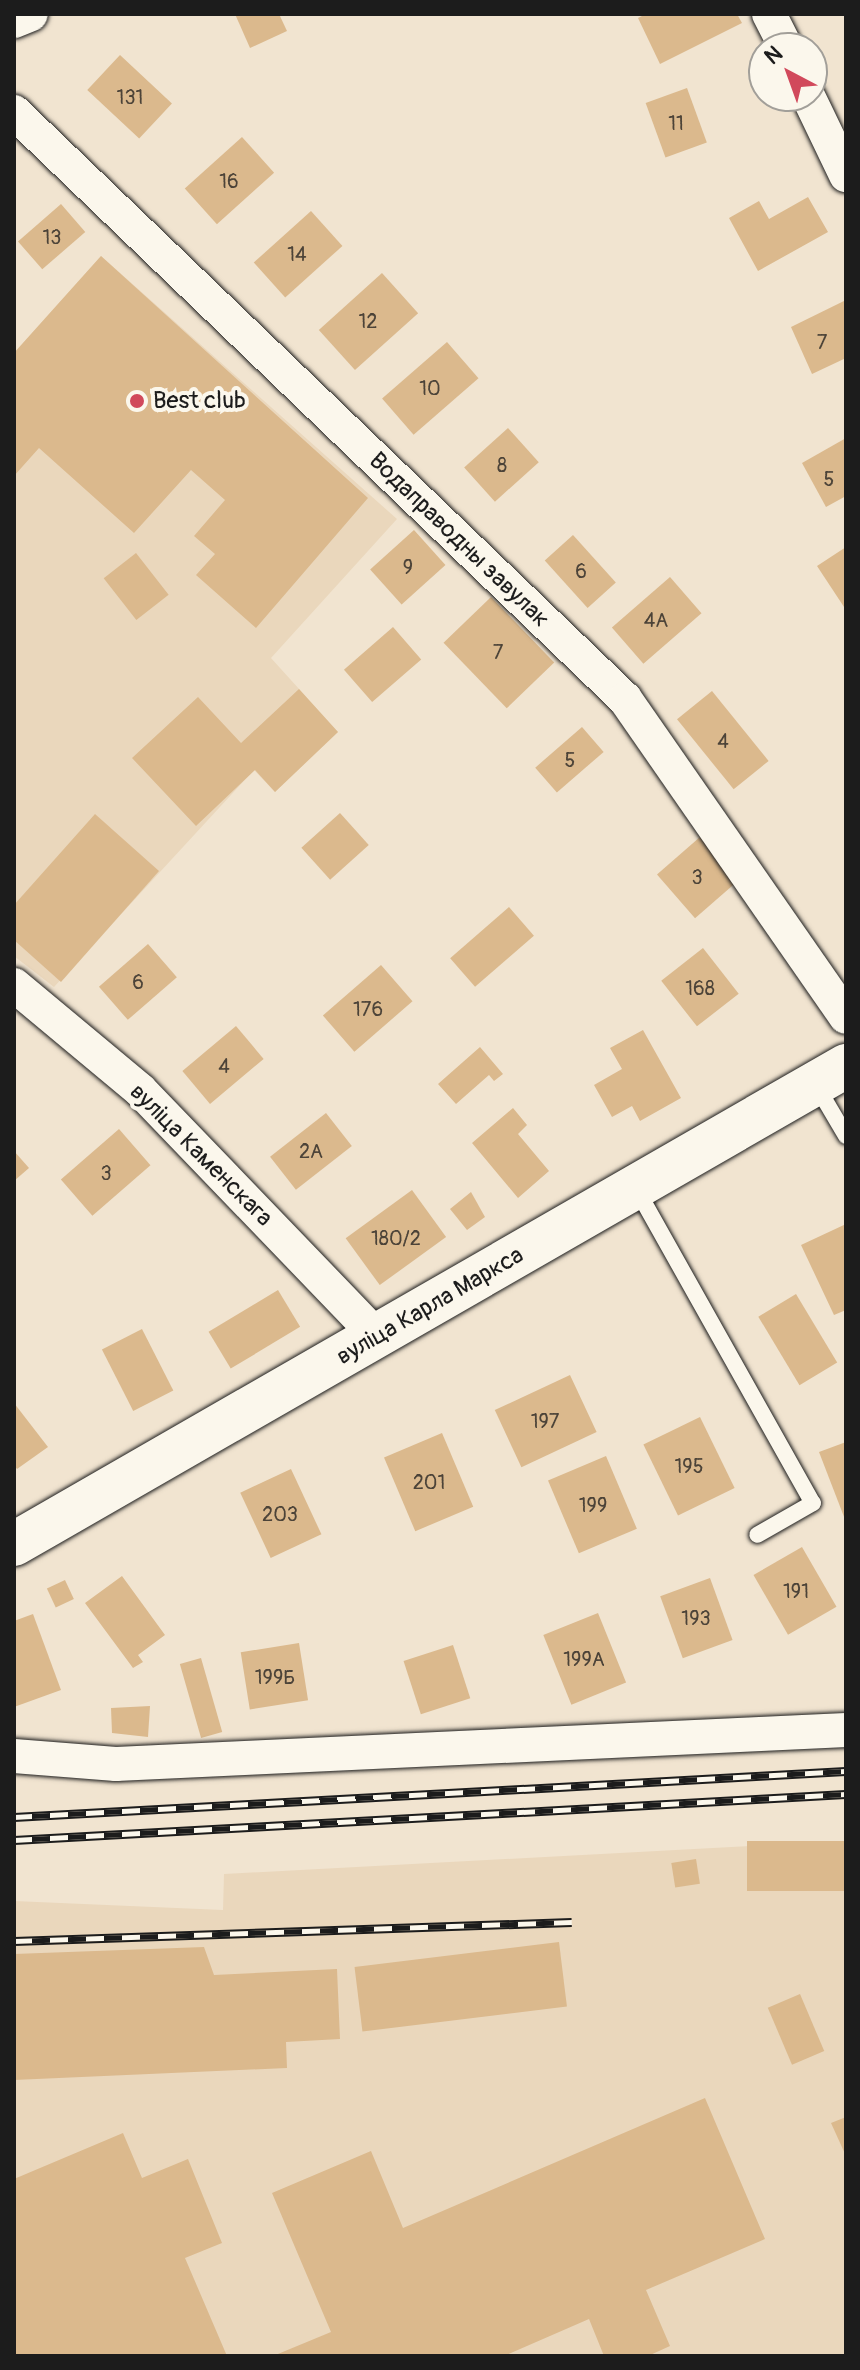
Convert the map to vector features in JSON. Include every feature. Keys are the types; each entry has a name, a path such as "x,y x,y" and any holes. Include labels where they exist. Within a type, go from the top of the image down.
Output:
{"main road":[{"name":"вуліца Карла Маркса","path":"14,1544 830,1075"}],"street":[{"path":"14,21 31,14"},
{"path":"769,14 778,32"},
{"name":"Водаправодны завулак","path":"14,112 625,699 846,1017"},
{"path":"816,112 846,175"},
{"name":"вуліца Каменскага","path":"14,985 140,1090 377,1336"},
{"path":"14,1756 116,1764 846,1730"}],"lane":[{"path":"830,1075 846,1136"},
{"path":"636,1189 813,1503 757,1535"}],"shaded area":[{"path":"101,256 397,519 271,658 338,732 275,792 254,770 54,987 14,956 14,353"},
{"path":"846,1841 846,2356 14,2356 14,1901 223,1910 224,1874"}],"building":[{"path":"235,14 279,14 287,31 250,48"},
{"path":"646,14 737,14 742,23 660,64 638,18"},
{"path":"120,55 172,103 139,139 87,90"},
{"path":"687,88 707,143 665,158 646,103"},
{"path":"242,137 274,173 217,224 185,189"},
{"path":"808,197 828,232 758,271 729,218 759,201 769,219"},
{"path":"61,204 85,232 42,269 18,241"},
{"path":"311,211 342,246 285,297 254,263"},
{"name":"Best club","path":"101,256 368,498 256,628 196,575 215,554 194,536 225,500 191,470 134,533 39,448 14,476 14,353"},
{"path":"382,273 418,313 355,370 319,330"},
{"path":"846,300 846,358 812,374 791,327"},
{"path":"447,342 478,378 414,435 382,398"},
{"path":"508,428 539,462 495,502 464,467"},
{"path":"846,438 846,496 826,507 802,463"},
{"path":"414,530 445,565 402,604 370,569"},
{"path":"573,535 616,583 588,608 545,560"},
{"path":"846,547 846,610 817,566"},
{"path":"136,553 169,595 136,620 104,578"},
{"path":"670,577 701,613 643,664 612,628"},
{"path":"491,597 554,662 507,708 444,643"},
{"path":"393,627 421,659 372,702 344,670"},
{"path":"299,689 338,732 275,792 255,770 196,826 132,758 198,697 241,743"},
{"path":"712,691 769,761 734,789 677,719"},
{"path":"582,727 604,752 557,793 535,768"},
{"path":"340,813 369,845 330,880 301,848"},
{"path":"95,814 159,871 61,982 14,940 14,905"},
{"path":"700,837 738,881 695,918 657,874"},
{"path":"509,907 534,936 475,987 450,958"},
{"path":"148,944 177,977 128,1020 99,987"},
{"path":"703,948 739,994 697,1026 661,981"},
{"path":"381,965 412,1001 354,1052 323,1016"},
{"path":"236,1026 264,1059 210,1104 182,1071"},
{"path":"643,1030 681,1098 640,1121 632,1106 612,1117 594,1085 622,1069 610,1048"},
{"path":"480,1047 503,1074 494,1081 489,1075 456,1104 438,1084"},
{"path":"513,1108 527,1125 518,1134 549,1171 518,1198 472,1143"},
{"path":"326,1113 352,1146 296,1190 270,1157"},
{"path":"119,1129 150,1165 92,1216 61,1180"},
{"path":"14,1151 29,1168 14,1181"},
{"path":"412,1190 446,1237 380,1285 346,1238"},
{"path":"471,1192 485,1217 467,1230 450,1209"},
{"path":"846,1224 846,1310 834,1315 801,1245"},
{"path":"278,1290 300,1327 231,1369 209,1332"},
{"path":"796,1294 837,1363 799,1385 758,1317"},
{"path":"142,1329 173,1390 133,1411 102,1349"},
{"path":"570,1375 597,1432 521,1467 495,1410"},
{"path":"14,1403 48,1447 17,1469 14,1465"},
{"path":"700,1417 735,1488 678,1516 643,1445"},
{"path":"442,1433 473,1507 415,1531 384,1458"},
{"path":"846,1442 846,1522 819,1452"},
{"path":"606,1456 637,1529 579,1553 548,1481"},
{"path":"291,1469 321,1534 271,1558 240,1493"},
{"path":"802,1547 836,1607 788,1635 754,1575"},
{"path":"122,1576 165,1635 138,1655 143,1662 133,1668 85,1603"},
{"path":"710,1578 733,1640 683,1658 660,1596"},
{"path":"65,1580 74,1599 56,1607 47,1588"},
{"path":"598,1613 626,1683 571,1705 543,1635"},
{"path":"33,1614 61,1690 14,1707 14,1621"},
{"path":"299,1643 308,1700 250,1710 241,1652"},
{"path":"453,1645 470,1698 421,1714 404,1661"},
{"path":"201,1658 222,1732 201,1738 180,1664"},
{"path":"150,1706 148,1737 112,1733 111,1708"},
{"path":"747,1841 846,1841 846,1891 747,1891"},
{"path":"696,1859 700,1884 675,1888 671,1863"},
{"path":"559,1942 567,2007 362,2032 355,1967"},
{"path":"204,1947 214,1975 337,1969 340,2039 286,2042 287,2068 14,2080 14,1954"},
{"path":"800,1994 824,2051 792,2065 768,2008"},
{"path":"705,2098 765,2239 646,2290 670,2346 648,2356 604,2356 589,2319 504,2356 273,2356 331,2332 272,2193 371,2151 403,2228"},
{"path":"846,2117 846,2156 831,2123"},
{"path":"123,2133 142,2178 188,2159 222,2243 185,2258 227,2356 14,2356 14,2179"}],"railway":[{"path":"14,1817 846,1771"},
{"path":"14,1840 846,1794"},
{"path":"14,1941 572,1922"}],"place":[{"name":"Best club","path":"137,401"}]}
